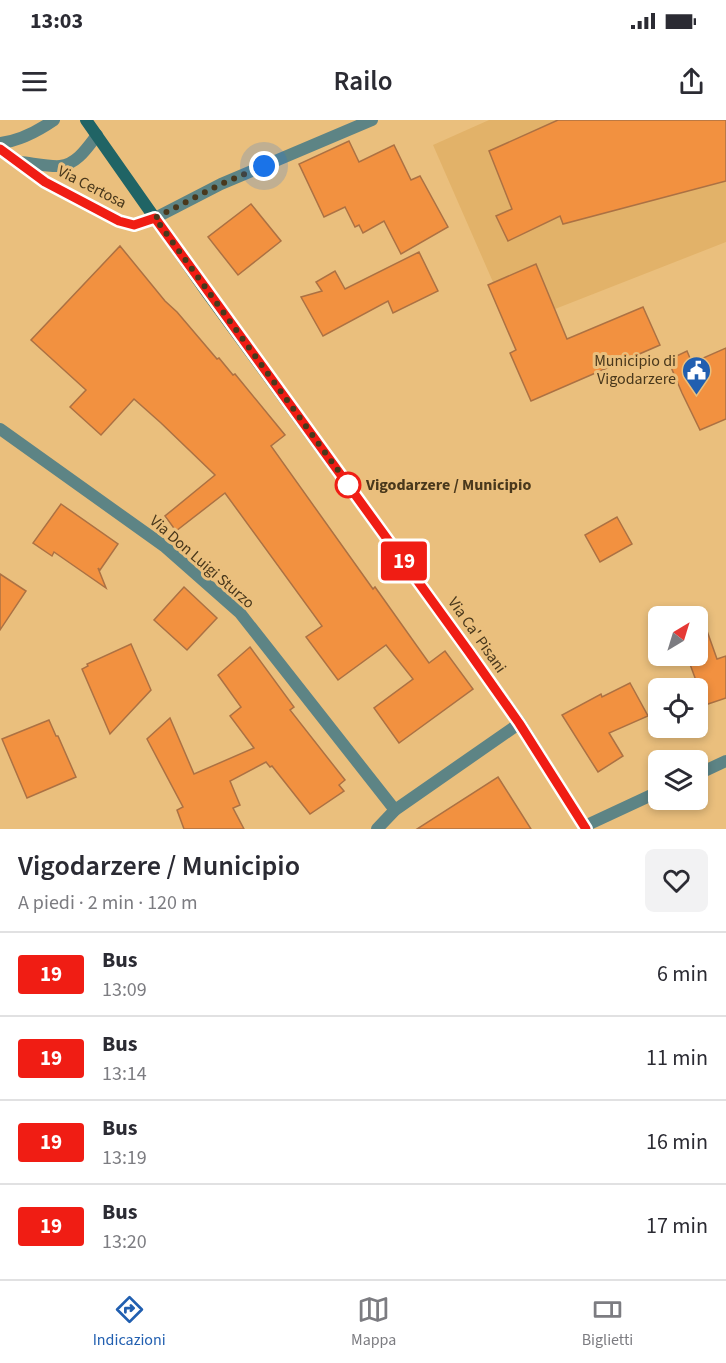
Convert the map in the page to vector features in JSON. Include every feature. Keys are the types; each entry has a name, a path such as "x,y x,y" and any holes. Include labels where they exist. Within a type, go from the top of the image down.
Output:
{"main road":[{"name":"Via Ca' Pisani","path":"86,120 206,291 519,723 586,827"}],"street":[{"path":"0,143 11,142 54,120"},
{"name":"Via Certosa","path":"0,149 45,182 119,221 134,225 155,218 221,184 372,120"},
{"name":"Via Certosa","path":"19,162 60,166 73,161 85,151 97,135"},
{"name":"Via Don Luigi Sturzo","path":"0,429 164,546 240,613 395,810"},
{"path":"377,829 395,810 519,723"},
{"path":"708,769 726,761"},
{"path":"586,827 648,797"}],"shaded area":[{"path":"489,120 726,120 726,242 507,330 488,285 493,282 433,145"}],"building":[{"path":"558,120 726,120 726,181 563,224 560,216 508,241 496,216 512,209 489,151"},
{"path":"349,141 359,162 394,145 411,180 420,176 448,227 401,254 384,221 363,233 359,225 355,227 345,207 324,217 299,164"},
{"path":"251,204 281,241 238,275 208,237"},
{"path":"120,246 217,359 219,358 233,375 235,374 285,435 271,446 429,663 445,651 473,689 399,743 374,708 413,679 386,645 338,680 306,637 322,626 225,493 176,531 165,516 215,475 134,399 101,435 70,407 86,390 31,340"},
{"path":"419,252 438,291 393,313 388,301 323,336 301,297 322,291 316,282 335,271 345,289"},
{"path":"536,264 567,339 643,307 660,345 531,401 510,353 516,350 488,285"},
{"path":"726,348 726,419 700,430 668,360 687,351 692,363"},
{"path":"61,504 118,544 100,570 98,568 106,588 54,552 52,556 33,543"},
{"path":"617,517 632,544 600,562 585,535"},
{"path":"0,574 26,591 0,630"},
{"path":"184,587 217,618 187,650 154,620"},
{"path":"708,634 717,659 726,656 726,698 708,704 708,678 695,678 691,666 708,666"},
{"path":"131,644 151,690 110,734 82,669 88,666 87,664"},
{"path":"250,647 294,707 290,710 345,780 339,785 344,791 310,814 272,766 270,767 266,762 230,781 240,805 233,808 244,829 184,829 177,810 183,807 147,739 170,718 194,774 254,748 230,716 241,707 218,675"},
{"path":"630,683 648,716 609,733 623,756 598,772 562,715 601,694 602,697"},
{"path":"49,720 76,777 27,798 2,739"},
{"path":"498,777 531,829 417,829"}],"bus line":[{"name":"19","path":"0,149 45,182 119,221 134,225 155,218 469,652 519,723 586,829"}],"place":[{"name":"Municipio di Vigodarzere","path":"697,396"},
{"name":"Vigodarzere / Municipio","path":"348,485"}],"route":[{"path":"264,166 221,184 155,218 353,491 348,485"}]}
